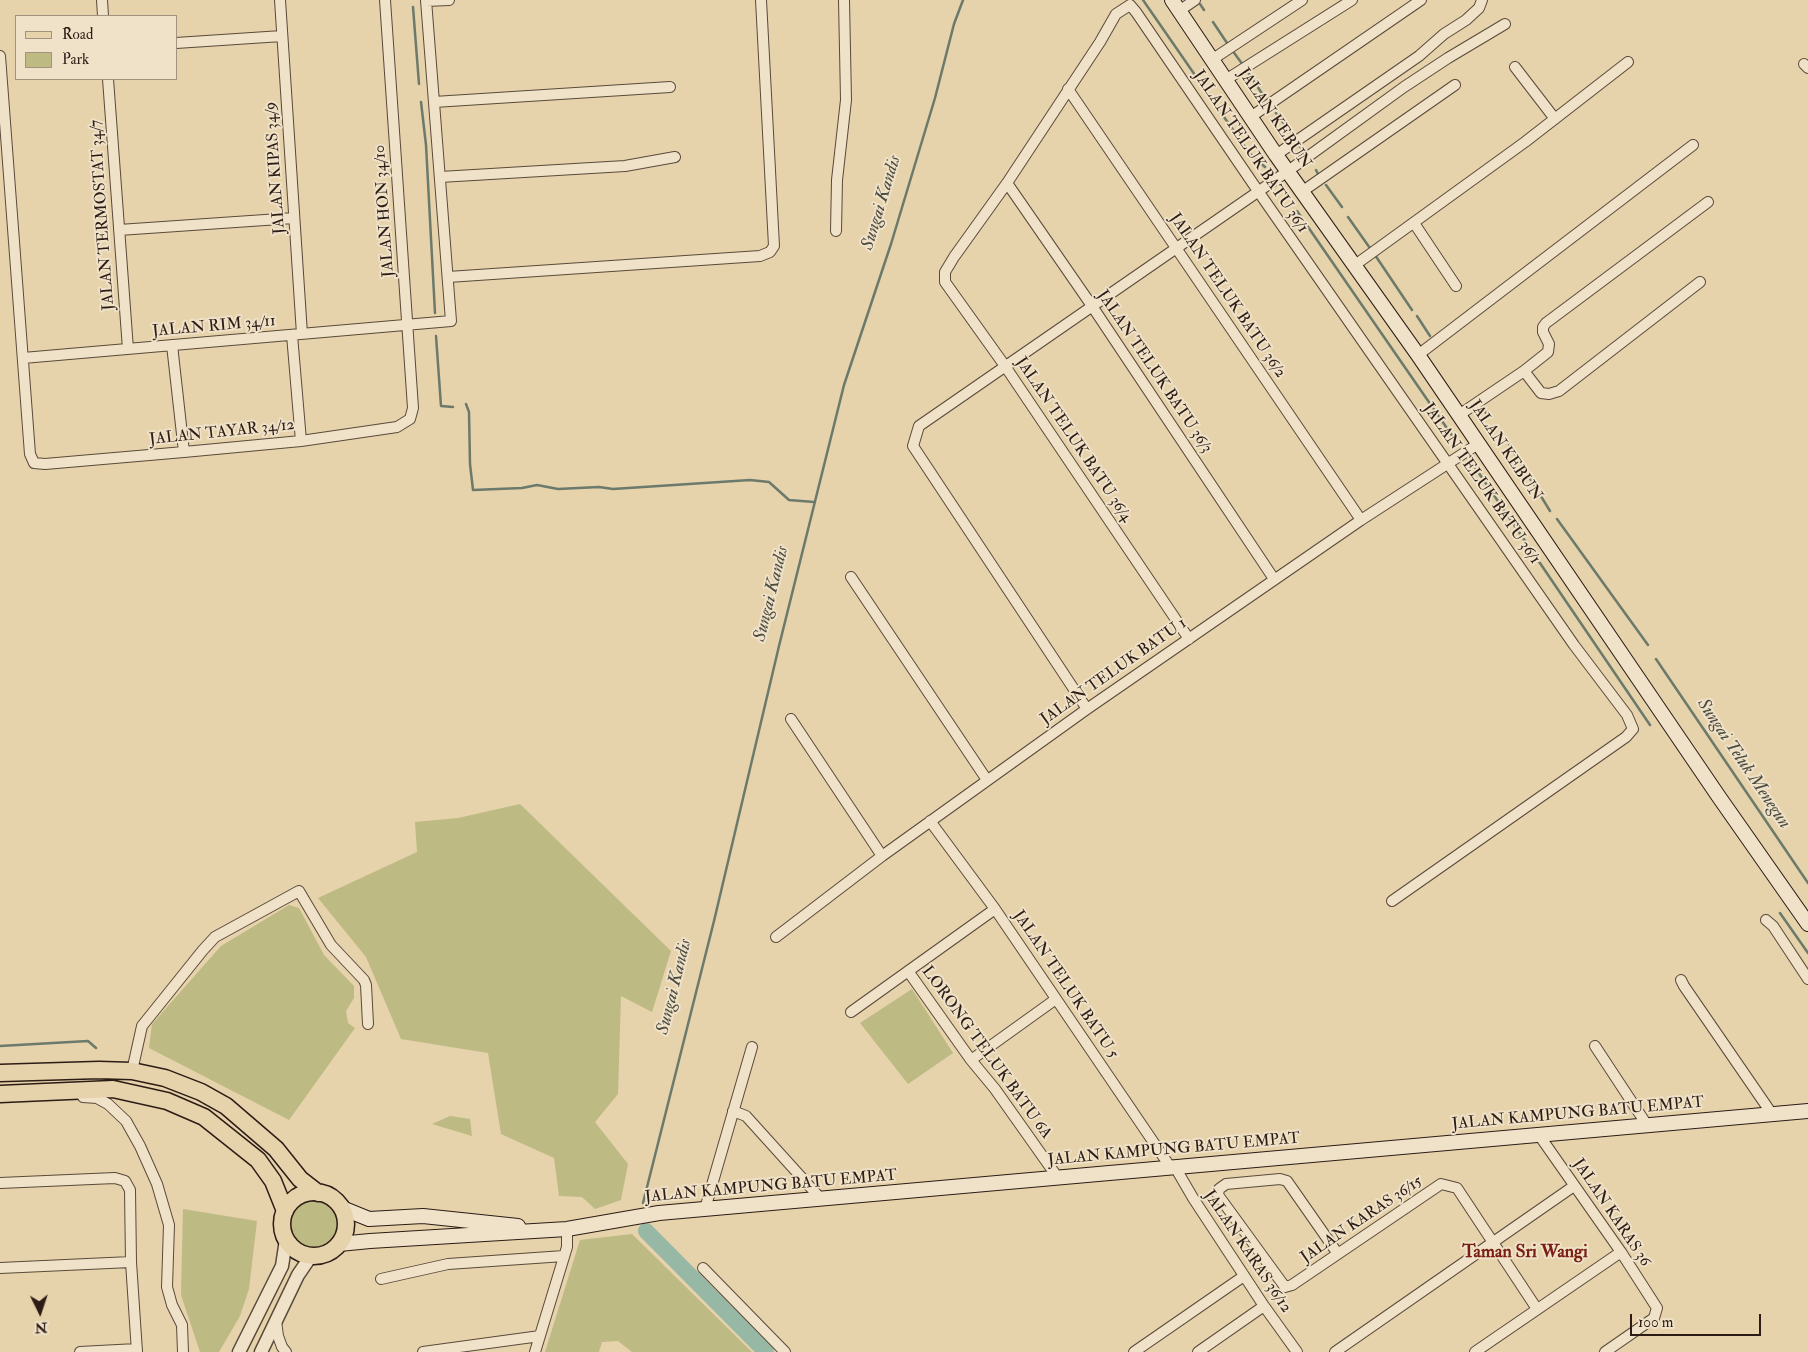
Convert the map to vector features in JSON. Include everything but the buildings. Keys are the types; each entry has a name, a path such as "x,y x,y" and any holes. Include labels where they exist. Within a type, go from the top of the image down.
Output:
{"main road":[{"name":"JALAN KEBUN","path":"1176,5 1276,154 1460,415 1719,797 1808,924"},
{"path":"0,1073 99,1070 132,1071 165,1078 201,1092 226,1106 276,1149 300,1179 318,1193"},
{"path":"0,1094 113,1088 167,1101 204,1117 258,1160 273,1182 285,1211"},
{"name":"JALAN KAMPUNG BATU EMPAT","path":"339,1244 545,1231 705,1209 1808,1111"},
{"path":"318,1193 328,1195 342,1208 346,1227 344,1236 332,1250 324,1254 311,1256 295,1249 286,1240 282,1222 285,1211 292,1202 300,1196 318,1193"},
{"name":"JALAN KAMPUNG BATU EMPAT","path":"342,1208 369,1219 423,1216 519,1226 545,1231"}],"street":[{"path":"102,0 103,15"},
{"name":"JALAN KIPAS 34/9","path":"280,0 294,218 301,441"},
{"name":"JALAN HON 34/10","path":"385,0 413,408 410,419"},
{"path":"449,0 426,1 448,277 760,256 770,252 774,246 761,0"},
{"path":"836,231 837,180 846,100 844,0"},
{"path":"1176,5 1195,0"},
{"path":"1213,59 1302,0"},
{"path":"1227,80 1352,0"},
{"path":"1252,116 1421,0"},
{"path":"1276,154 1419,56 1444,34 1466,20 1479,8 1482,0"},
{"name":"JALAN TELUK BATU 36/1","path":"1068,89 1100,42 1116,14 1130,5 1574,645 1627,715 1633,729 1626,737 1392,901"},
{"path":"1087,709 913,446 919,426 1288,171 1412,82 1505,24"},
{"path":"178,43 282,36"},
{"path":"0,56 5,178 23,358"},
{"path":"1355,265 1555,119 1628,62"},
{"path":"1515,67 1555,119"},
{"name":"JALAN TERMOSTAT 34/7","path":"108,80 128,349"},
{"path":"1302,191 1455,85"},
{"path":"434,102 670,87"},
{"path":"1007,183 1068,89"},
{"name":"JALAN TELUK BATU 36/2","path":"1068,89 1361,520"},
{"path":"1418,355 1693,145"},
{"path":"440,177 625,166 675,157"},
{"name":"JALAN TELUK BATU 36/4","path":"1007,183 954,257 945,272 945,282 1005,366 1189,639"},
{"name":"JALAN TELUK BATU 36/3","path":"1007,183 1092,306 1274,579"},
{"path":"1460,415 1548,352 1549,344 1543,332 1543,327 1546,323 1708,202"},
{"path":"119,230 294,218"},
{"path":"1414,223 1456,286"},
{"name":"JALAN RIM 34/11","path":"23,358 451,321 448,277"},
{"path":"1524,371 1541,393 1549,394 1559,391 1700,282"},
{"path":"172,345 184,452"},
{"name":"JALAN TAYAR 34/12","path":"23,358 30,454 34,463 44,464 301,441 397,427 410,419"},
{"name":"JALAN TELUK BATU 1","path":"776,937 882,856 1087,709 1361,520 1478,444"},
{"path":"851,577 987,780"},
{"path":"791,719 882,856"},
{"name":"JALAN TELUK BATU 5","path":"930,821 995,909 1173,1168"},
{"path":"132,1071 142,1026 215,937 299,891 332,945 364,980 366,985 368,1024"},
{"path":"851,1012 995,909"},
{"path":"1766,920 1808,979"},
{"name":"LORONG TELUK BATU 6A","path":"908,971 1058,1178"},
{"path":"1682,980 1684,986 1772,1114"},
{"path":"971,1060 1056,999"},
{"path":"1595,1046 1647,1125"},
{"path":"705,1209 752,1047"},
{"path":"28,1093 97,1098 108,1104 126,1121 140,1146 157,1184 169,1225 167,1287 172,1305 182,1326 183,1352"},
{"path":"733,1111 746,1116 821,1199"},
{"name":"JALAN KARAS 36","path":"1539,1135 1621,1252 1657,1308 1654,1318 1605,1352"},
{"name":"JALAN KARAS 36/12","path":"1173,1168 1264,1306 1297,1352"},
{"path":"0,1183 115,1178 125,1181 130,1190 131,1262 137,1351 80,1352"},
{"name":"JALAN KARAS 36/15","path":"1338,1254 1287,1181 1280,1179 1226,1184 1219,1189 1218,1195 1285,1287 1292,1285 1338,1254 1441,1184 1457,1188 1493,1242"},
{"path":"1335,1352 1347,1349 1493,1242 1574,1186"},
{"path":"535,1352 567,1247 567,1229"},
{"path":"239,1352 282,1266 286,1240"},
{"path":"1493,1242 1537,1309"},
{"path":"1475,1352 1621,1252"},
{"path":"261,1352 298,1275 311,1256"},
{"path":"381,1279 448,1264 564,1256"},
{"path":"0,1268 131,1262"},
{"path":"703,1268 785,1352"},
{"path":"1134,1352 1244,1276"},
{"path":"1198,1352 1264,1306"},
{"path":"276,1321 278,1336 282,1348 286,1352"},
{"path":"423,1352 540,1336"}],"green space":[{"path":"520,804 671,951 652,1012 621,996 618,1094 595,1122 628,1164 621,1200 595,1209 582,1197 559,1196 554,1158 501,1134 488,1053 401,1039 366,957 318,898 417,852 415,822 458,818"},
{"path":"289,905 299,908 324,955 354,986 354,998 346,1011 348,1023 355,1028 289,1120 149,1048 152,1024 221,946"},
{"path":"912,989 953,1053 908,1084 860,1023"},
{"path":"450,1116 470,1119 472,1136 432,1124"},
{"path":"315,1199 325,1201 333,1207 339,1215 341,1225 339,1235 333,1243 325,1249 315,1251 305,1249 297,1243 291,1235 289,1225 291,1215 297,1207 305,1201"},
{"path":"183,1209 257,1221 249,1289 240,1316 219,1352 200,1352 181,1295"},
{"path":"632,1234 752,1352 632,1352 618,1341 602,1342 599,1352 545,1352 580,1240"}],"waterway":[{"name":"Sungai Kandis","path":"643,1203 714,921 779,646 844,385 891,244 935,98 954,24 963,0"},
{"path":"1143,0 1249,153 1265,167"},
{"name":"Sungai Teluk Menegun","path":"1200,4 1204,10"},
{"path":"413,7 419,84"},
{"name":"Sungai Teluk Menegun","path":"1213,22 1229,46"},
{"name":"Sungai Teluk Menegun","path":"1232,50 1243,65"},
{"name":"Sungai Teluk Menegun","path":"1247,71 1263,95"},
{"path":"421,102 426,145 435,313"},
{"name":"Sungai Teluk Menegun","path":"1276,113 1291,133"},
{"name":"Sungai Teluk Menegun","path":"1298,143 1305,154"},
{"name":"Sungai Teluk Menegun","path":"1316,170 1318,174"},
{"name":"Sungai Teluk Menegun","path":"1326,185 1342,207"},
{"path":"1297,211 1453,437"},
{"name":"Sungai Teluk Menegun","path":"1348,217 1372,251"},
{"name":"Sungai Teluk Menegun","path":"1375,255 1412,310"},
{"name":"Sungai Teluk Menegun","path":"1417,316 1430,336"},
{"path":"436,336 441,406 453,407"},
{"path":"466,404 469,412 470,464 473,490 522,488 537,485 558,489 599,487 613,489 750,480 769,482 789,500 814,502"},
{"name":"Sungai Teluk Menegun","path":"1480,404 1488,416"},
{"name":"Sungai Teluk Menegun","path":"1509,444 1550,511"},
{"path":"1472,463 1650,725"},
{"name":"Sungai Teluk Menegun","path":"1557,519 1648,645"},
{"name":"Sungai Teluk Menegun","path":"1656,659 1808,883"},
{"path":"1780,913 1808,953"},
{"path":"0,1046 88,1041 96,1048"},
{"name":"Sungai Kandis","path":"646,1231 766,1352"}],"district":[{"name":"Taman Sri Wangi","path":"1525,1253"}]}
